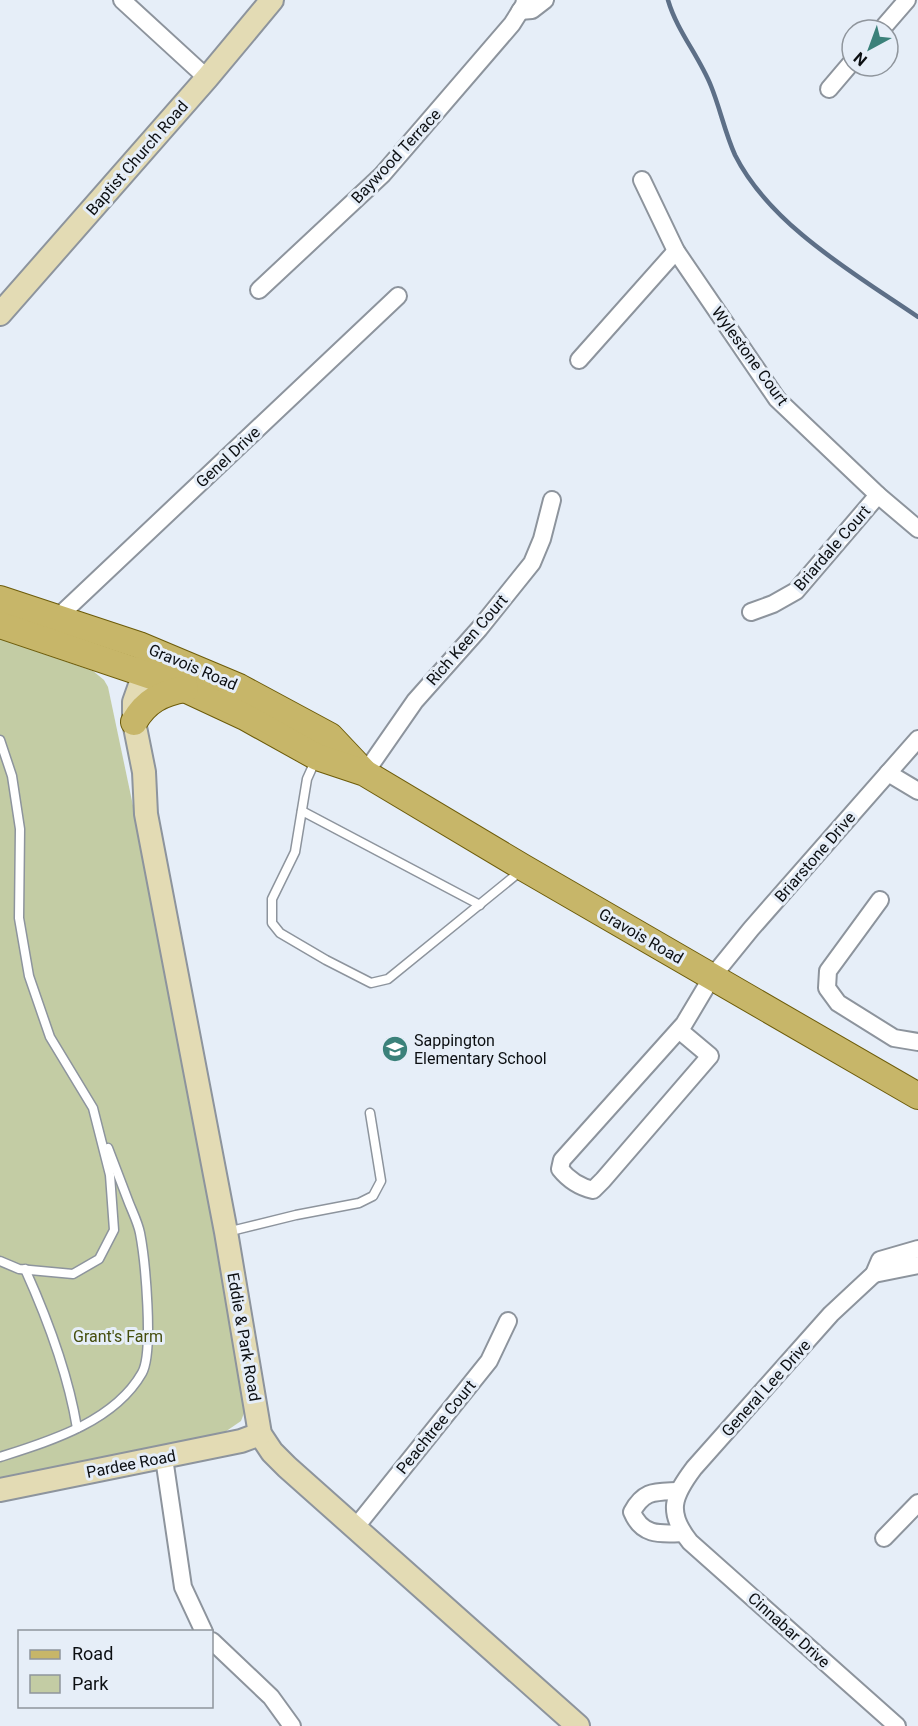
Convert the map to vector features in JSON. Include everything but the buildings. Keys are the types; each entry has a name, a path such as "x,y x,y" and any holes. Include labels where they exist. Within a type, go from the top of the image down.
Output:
{"main road":[{"name":"Gravois Road","path":"0,599 57,618 142,659 185,689 245,717 317,757 365,773 524,868 918,1096"},
{"name":"Gravois Road","path":"0,625 142,659 239,687 330,736 365,773"},
{"path":"134,722 148,703 170,692 185,689"}],"street":[{"path":"122,0 207,78"},
{"name":"Baptist Church Road","path":"0,314 207,78 272,0"},
{"name":"Baywood Terrace","path":"259,290 382,175 512,24 523,5 532,10 545,0"},
{"path":"891,18 907,0"},
{"path":"829,89 840,76"},
{"name":"Wylestone Court","path":"642,180 676,250 777,399 918,529"},
{"path":"579,360 676,250"},
{"name":"Genel Drive","path":"57,618 398,296"},
{"name":"Briardale Court","path":"751,612 773,604 796,591 879,495"},
{"name":"Rich Keen Court","path":"365,773 414,701 479,629 532,563 542,539 552,500"},
{"name":"Eddie & Park Road","path":"142,659 134,702 134,722 144,772 146,814 226,1232 261,1434 279,1460 579,1726"},
{"name":"Eddie & Park Road","path":"142,659 124,686 120,707 132,777 146,814"},
{"name":"Briarstone Drive","path":"679,1030 710,1056 593,1190 584,1188 565,1175 560,1168 562,1160 679,1030 712,977 751,929 918,739"},
{"path":"888,773 918,791"},
{"path":"880,900 828,971 827,988 838,1003 894,1038 918,1042"},
{"name":"General Lee Drive","path":"677,1491 694,1468 831,1314 874,1274 880,1260 918,1249"},
{"path":"874,1274 918,1265"},
{"name":"Peachtree Court","path":"355,1528 489,1361 508,1321"},
{"name":"Pardee Road","path":"0,1490 241,1442 261,1434"},
{"path":"164,1458 183,1587 203,1630"},
{"path":"677,1491 645,1495 637,1503 633,1512 636,1522 645,1529 656,1533 682,1533"},
{"name":"Cinnabar Drive","path":"677,1491 675,1512 678,1528 690,1542 897,1726"},
{"path":"884,1538 918,1503"},
{"path":"213,1642 272,1697 292,1726"}],"lane":[{"path":"0,740 12,776 20,829 19,918 29,976 50,1037 93,1108 140,1231 148,1348 144,1371 129,1392 103,1412 77,1428 39,1445 0,1456"},
{"path":"317,757 307,779 295,852 272,899 272,923 280,933 326,960 371,983 388,979 524,868"},
{"path":"302,810 480,905"},
{"path":"0,1261 25,1269 73,1274 99,1259 114,1230 110,1174 93,1108"},
{"path":"226,1232 359,1203 373,1196 381,1181 370,1113"},
{"path":"25,1269 58,1351 70,1391 77,1428"}],"green space":[{"name":"Grant's Farm","path":"0,639 93,671 104,680 108,687 179,1024 247,1405 241,1421 222,1434 0,1482"}],"waterway":[{"path":"668,0 677,22 706,75 731,147 750,180 770,204 816,246 918,317"}],"place":[{"name":"Sappington Elementary School","path":"395,1049"}]}
